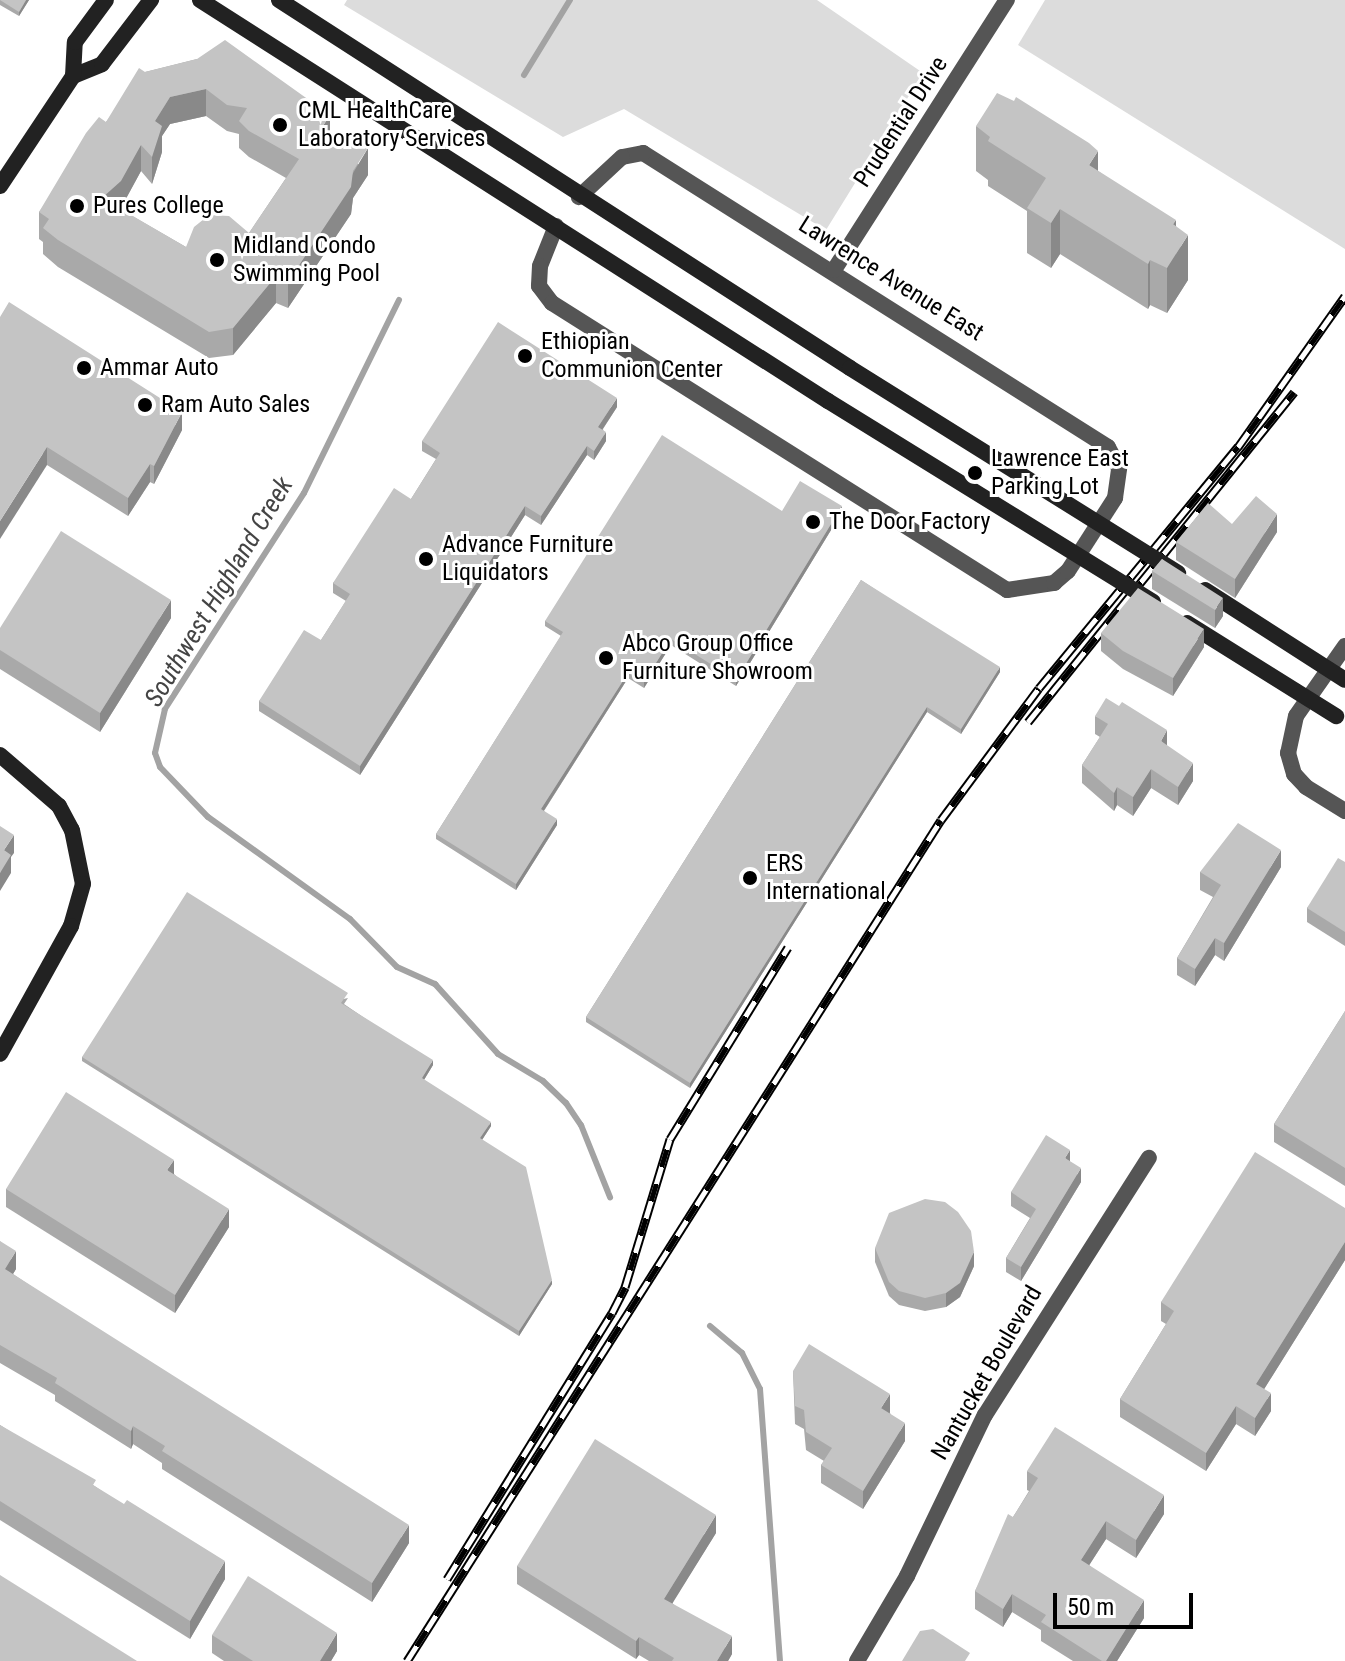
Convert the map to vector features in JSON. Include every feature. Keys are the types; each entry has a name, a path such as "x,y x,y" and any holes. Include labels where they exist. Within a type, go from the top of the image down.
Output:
{"main road":[{"path":"0,186 73,76 75,42 106,0"},
{"path":"73,76 102,64 151,0"},
{"path":"200,0 828,401 1340,719"},
{"path":"279,0 579,197 1345,680"},
{"path":"0,755 59,806 72,830 83,884 71,926 0,1054"}],"street":[{"name":"Prudential Drive","path":"834,270 1007,0"},
{"name":"Lawrence Avenue East","path":"556,226 540,266 539,286 552,303 1007,590 1028,591 1054,583 1068,571 1115,498 1119,468 1108,447 834,270 643,153 622,157 579,197"},
{"path":"1345,646 1296,716 1288,753 1294,774 1306,787 1345,811"},
{"name":"Nantucket Boulevard","path":"857,1661 907,1576 985,1415 1149,1158"}],"shaded area":[{"path":"347,0 817,0 923,73 826,230 624,109 563,137 344,5"},
{"path":"1045,0 1345,0 1345,249 1018,45"}],"building":[{"path":"0,0 26,0 19,12"},
{"path":"225,40 330,115 317,135 350,131 368,148 353,171 351,187 288,282 276,276 233,328 209,332 58,240 43,228 49,219 39,212 86,133 99,117 106,122 139,68 145,72 197,59","holes":["206,89 227,105 247,108 239,121 249,131 299,159 249,233 229,216 209,215 194,227 186,247 102,198 121,181 141,145 152,157 162,126 155,121 170,97"]},
{"path":"997,93 1014,101 1016,97 1089,143 1098,151 1089,165 1176,220 1173,224 1188,235 1167,268 1150,260 1148,264 1060,209 1051,223 1027,208 1046,178 988,141 990,137 976,126"},
{"path":"9,302 182,412 154,466 150,464 128,498 47,447 0,521 0,317"},
{"name":"Advance Furniture Liquidators","path":"498,322 617,398 598,427 606,432 594,451 587,446 541,516 525,506 360,766 259,701 304,630 321,640 350,594 333,583 394,488 411,499 440,453 422,441"},
{"name":"Abco Group Office Furniture Showroom","path":"662,435 782,511 800,481 842,506 736,680 671,639 644,682 628,673 541,809 557,819 516,884 436,834 563,632 545,621"},
{"path":"1256,496 1277,514 1235,579 1176,542 1208,503 1232,524"},
{"path":"61,531 171,600 100,713 0,650 0,628"},
{"path":"1162,559 1223,598 1215,610 1152,571"},
{"name":"ERS International","path":"861,580 1000,667 961,729 927,707 690,1083 586,1017"},
{"path":"1138,588 1204,629 1173,678 1123,651 1101,633"},
{"path":"1106,698 1119,706 1122,702 1167,730 1161,741 1193,763 1178,787 1151,769 1133,797 1117,787 1114,793 1082,765 1108,724 1095,716"},
{"path":"1238,823 1281,850 1224,943 1215,938 1195,969 1177,958 1221,885 1200,872"},
{"path":"0,826 14,835 4,850 11,855 0,873"},
{"path":"1338,858 1345,862 1345,932 1307,908"},
{"path":"187,892 348,993 341,1003 433,1060 422,1078 491,1122 480,1138 526,1167 552,1280 519,1331 82,1057"},
{"path":"1345,1011 1345,1168 1274,1124"},
{"path":"66,1092 174,1160 167,1170 229,1209 175,1295 6,1189"},
{"path":"1046,1135 1070,1150 1065,1158 1081,1168 1021,1267 1006,1258 1036,1209 1011,1192"},
{"path":"1255,1152 1345,1208 1345,1242 1256,1384 1271,1393 1255,1418 1236,1406 1206,1453 1120,1399 1174,1311 1161,1302"},
{"path":"925,1199 945,1202 958,1212 971,1231 974,1252 960,1283 946,1293 925,1298 899,1291 889,1282 875,1248 889,1213"},
{"path":"0,1241 16,1251 5,1269 409,1525 372,1583 162,1451 165,1446 133,1426 131,1431 55,1383 57,1378 0,1345"},
{"path":"809,1344 890,1394 881,1408 905,1423 863,1491 821,1465 832,1448 806,1432 804,1410 795,1406 793,1371"},
{"path":"0,1425 96,1480 93,1485 124,1504 127,1500 225,1561 190,1621 0,1501"},
{"path":"1055,1427 1164,1495 1136,1540 1106,1521 1081,1560 1144,1600 1106,1661 1041,1622 1046,1615 1012,1594 1003,1609 975,1591 1008,1514 1013,1517 1038,1478 1027,1471"},
{"path":"595,1439 716,1515 664,1599 732,1636 717,1661 672,1661 674,1658 639,1637 636,1641 517,1566"},
{"path":"0,1575 137,1661 0,1661"},
{"path":"248,1576 337,1633 320,1661 253,1661 212,1635"},
{"path":"933,1629 970,1653 965,1661 902,1661 920,1631"}],"waterway":[{"name":"Southwest Highland Creek","path":"524,75 570,0"},
{"name":"Southwest Highland Creek","path":"399,300 304,493 165,709 155,753 160,767 208,817 350,919 397,967 435,984 498,1054 543,1081 566,1103 581,1125 610,1197"},
{"name":"Southwest Highland Creek","path":"710,1326 742,1353 760,1389 780,1661"}],"railway":[{"path":"407,1661 941,820 1039,688 1238,447 1345,296"},
{"path":"1028,722 1294,392"},
{"path":"447,1579 612,1313 625,1287 670,1139 788,947"}],"place":[{"name":"CML HealthCare Laboratory Services","path":"280,125"},
{"name":"Pures College","path":"77,206"},
{"name":"Midland Condo Swimming Pool","path":"217,260"},
{"name":"Ethiopian Communion Center","path":"525,356"},
{"name":"Ammar Auto","path":"84,368"},
{"name":"Ram Auto Sales","path":"145,405"},
{"name":"Lawrence East Parking Lot","path":"975,473"},
{"name":"The Door Factory","path":"813,522"},
{"name":"Advance Furniture Liquidators","path":"426,559"},
{"name":"Abco Group Office Furniture Showroom","path":"606,658"},
{"name":"ERS International","path":"750,878"}]}
